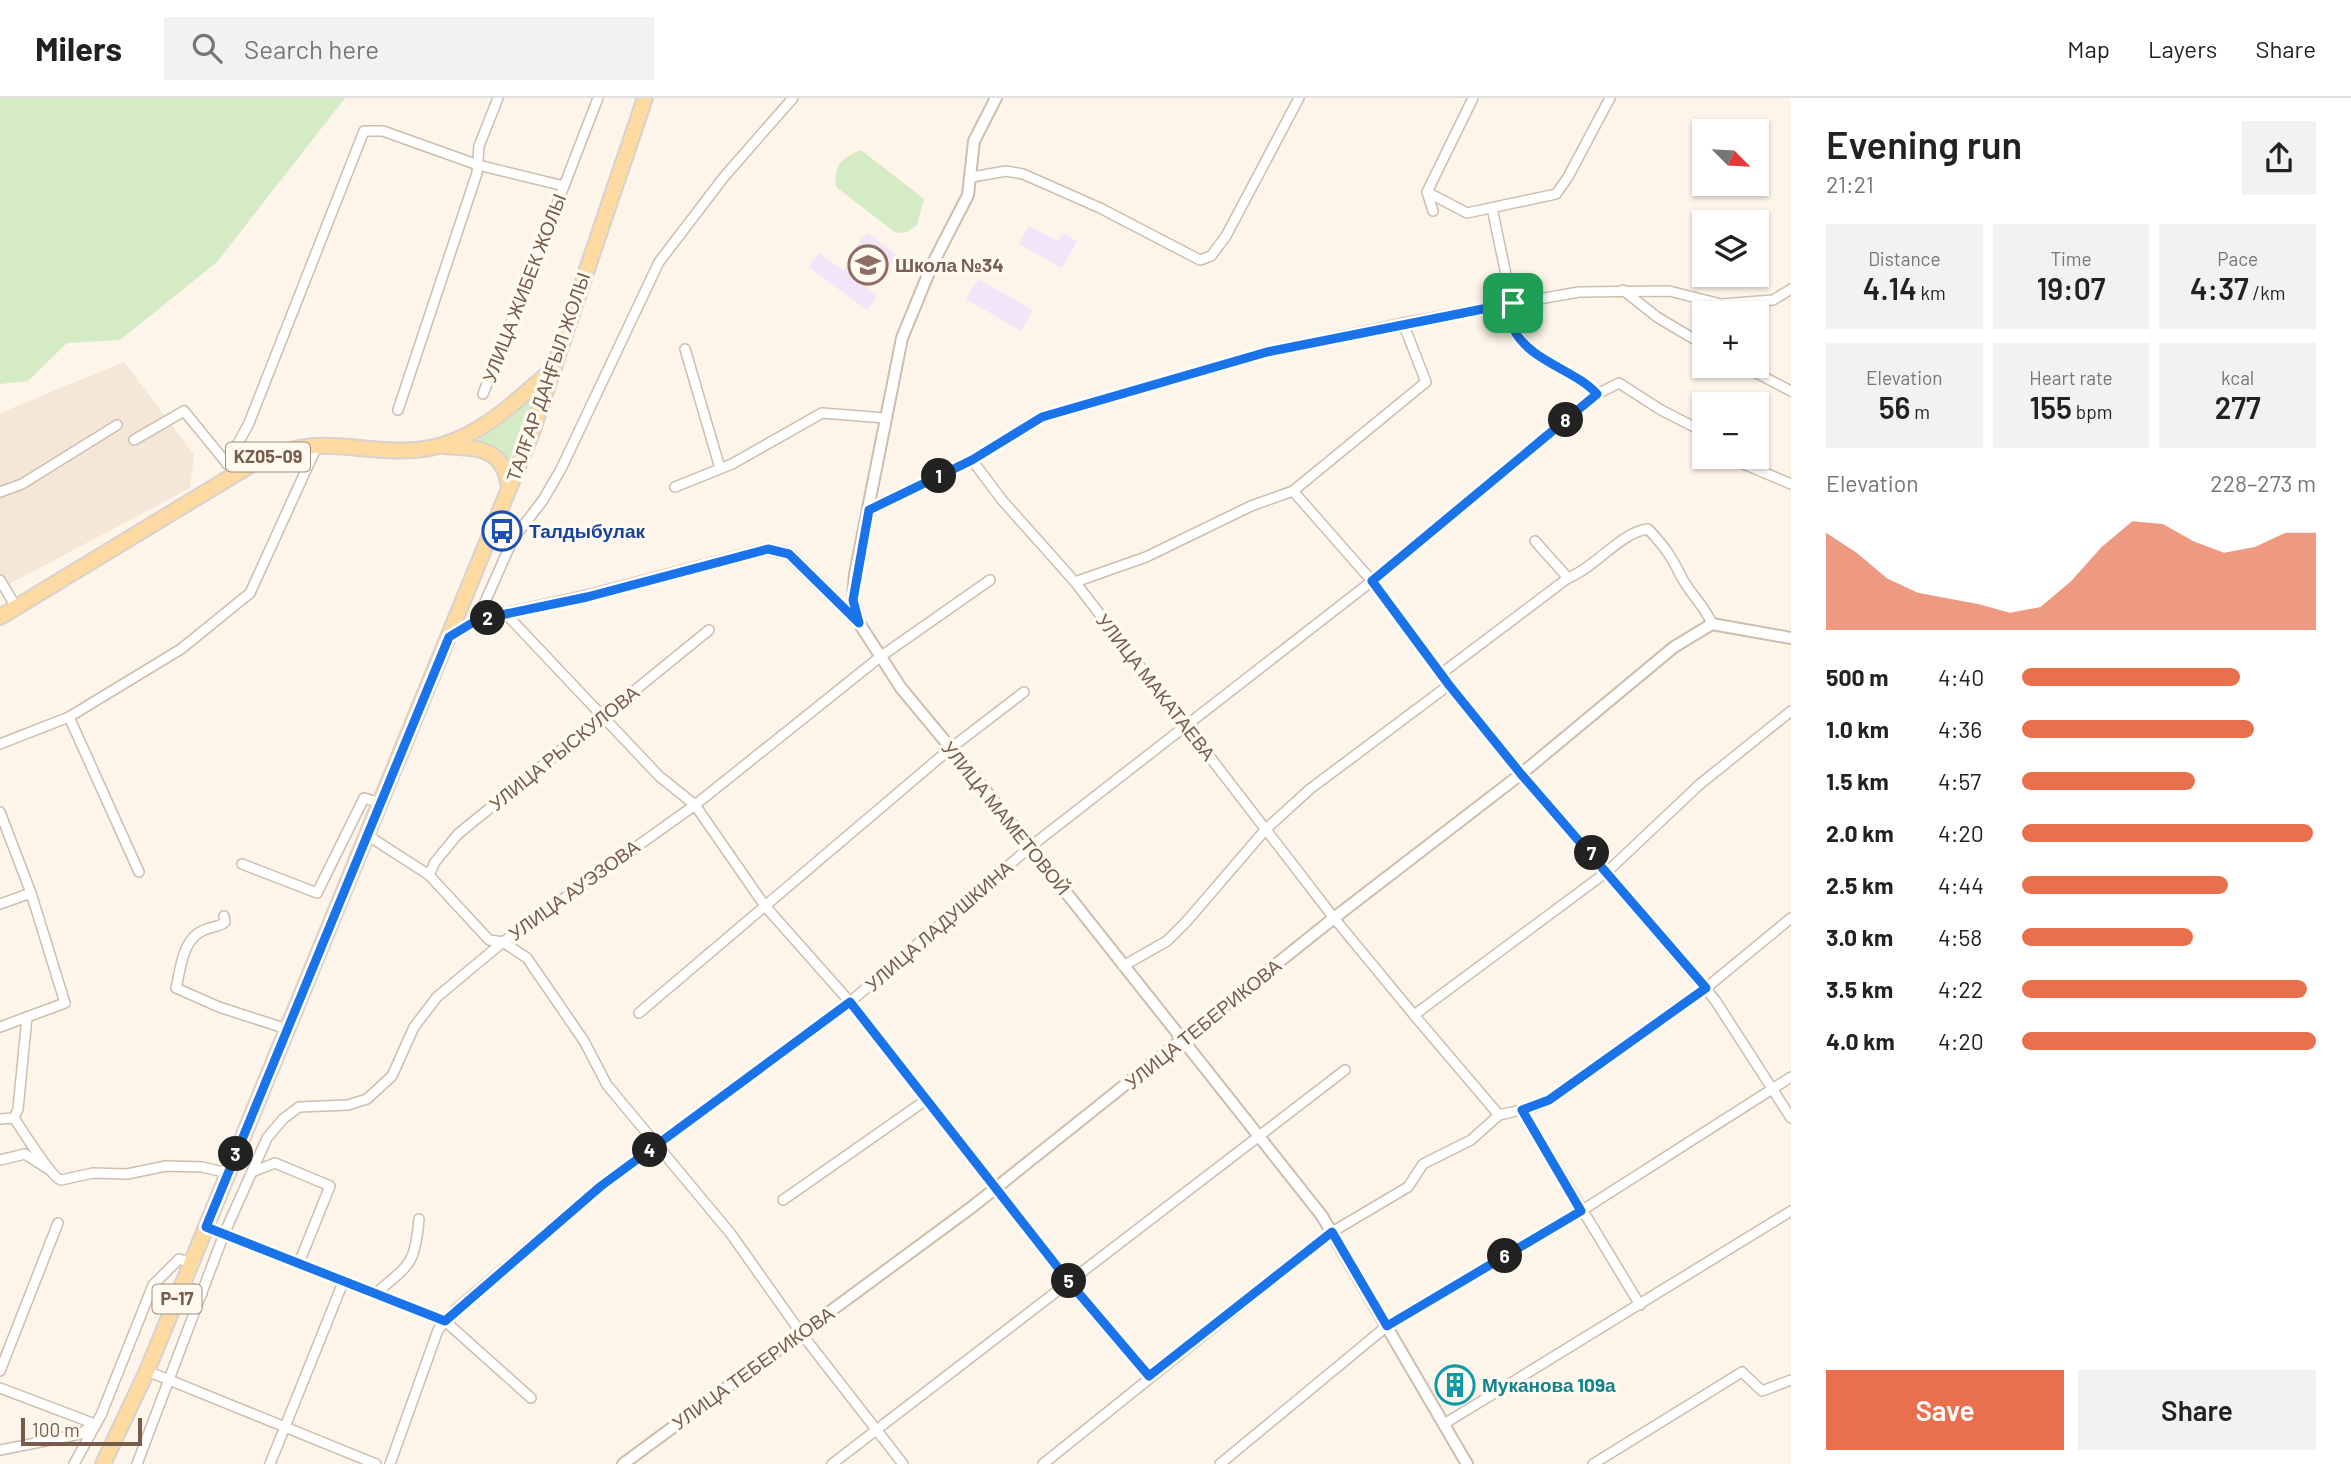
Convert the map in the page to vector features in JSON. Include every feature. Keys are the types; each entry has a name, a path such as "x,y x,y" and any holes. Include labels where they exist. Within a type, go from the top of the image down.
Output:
{"main road":[{"name":"ТАЛҒАР ДАҢҒЫЛ ЖОЛЫ","path":"103,1464 147,1371 509,489 553,369 645,98"},
{"name":"KZ05-09","path":"0,617 231,468 276,453 317,446 375,449 440,446 468,436 492,421 553,369"},
{"path":"440,446 483,451 501,459 507,471 509,489"},
{"name":"ТАЛҒАР ДАҢҒЫЛ ЖОЛЫ","path":"110,1464 121,1429"}],"street":[{"path":"398,410 478,165 479,146 498,98"},
{"path":"564,186 598,98"},
{"path":"477,620 513,539 543,500 561,468 659,262 724,177 793,98"},
{"name":"УЛИЦА МАМЕТОВОЙ","path":"996,98 974,141 968,195 932,265 905,328 885,418 853,600 859,623 901,688 1258,1134 1332,1232 1466,1464"},
{"path":"972,177 1006,171 1023,174 1100,208 1200,260 1211,256 1226,236 1299,98"},
{"path":"1433,211 1427,192 1473,98"},
{"path":"1427,192 1467,213 1556,194 1568,177 1609,98"},
{"name":"УЛИЦА ЖИБЕК ЖОЛЫ","path":"231,468 364,131 383,131 478,165 564,186 483,394"},
{"path":"1492,208 1513,303 1513,329 1533,352 1588,384 1597,394"},
{"path":"869,510 972,460 1042,417 1267,352 1403,323 1580,292 1669,291 1721,304 1773,300 1791,289"},
{"path":"1623,290 1657,317 1692,338"},
{"path":"1075,582 1146,557 1251,506 1293,491 1426,382 1403,323"},
{"path":"685,349 720,468"},
{"path":"1766,378 1791,391"},
{"name":"УЛИЦА ЛАДУШКИНА","path":"390,1464 438,1329 601,1186 850,1002 1030,847 1372,581 1597,394 1619,383 1692,426"},
{"path":"134,440 184,411 231,468"},
{"path":"675,487 720,468 822,413 885,418"},
{"path":"3,487 22,484 117,425"},
{"path":"0,744 69,717 181,649 250,593 317,446"},
{"name":"УЛИЦА МАКАТАЕВА","path":"972,460 1003,500 1075,582 1334,918 1499,1115"},
{"path":"1755,469 1791,484"},
{"path":"1293,491 1372,581 1449,685 1521,774 1608,871 1706,988 1791,1118"},
{"path":"1442,674 1568,578 1586,571 1636,530 1648,528 1678,564 1683,579 1699,598 1712,624 1791,638"},
{"path":"1535,541 1568,578"},
{"path":"449,637 477,620 587,597 768,549 789,554 859,623"},
{"path":"0,580 16,607"},
{"name":"УЛИЦА АУЭЗОВА","path":"137,1464 224,1234 267,1138 283,1119 299,1107 348,1105 367,1099 392,1076 414,1027 437,997 503,942 695,804 880,657 990,580"},
{"path":"506,614 659,776 695,804 765,906 850,1002 1070,1283 1149,1376"},
{"name":"УЛИЦА ТЕБЕРИКОВА","path":"623,1464 996,1189 1334,918 1521,774 1674,647 1712,624"},
{"name":"УЛИЦА РЫСКУЛОВА","path":"429,875 435,862 458,834 709,630"},
{"path":"1124,966 1167,941 1266,829 1310,789 1449,685"},
{"path":"639,1013 951,748 1024,692"},
{"path":"1415,1015 1608,871 1699,785 1791,711"},
{"path":"69,717 139,872"},
{"path":"242,864 317,893 364,797 380,803"},
{"path":"0,812 31,893 65,1003 0,1027"},
{"path":"367,835 429,875 489,940 503,942 527,958 584,1041 607,1085 731,1234 801,1334 903,1464"},
{"path":"0,904 31,893"},
{"path":"224,916 225,922 220,927 203,930 187,945 176,988 219,1007 288,1029"},
{"path":"1043,1464 1149,1376 1332,1232 1408,1187 1423,1164 1471,1140 1499,1115 1549,1100 1706,988 1791,918"},
{"path":"27,1017 27,1040 14,1118 48,1169"},
{"path":"832,1464 1070,1283 1258,1134 1345,1070"},
{"path":"1220,1464 1387,1326 1581,1211 1791,1077"},
{"path":"783,1200 926,1100"},
{"path":"1522,1110 1640,1305"},
{"path":"0,1119 14,1118"},
{"path":"0,1160 25,1154 61,1181 93,1173 127,1174 166,1166 202,1167 228,1174"},
{"path":"252,1172 275,1163 330,1186 299,1263"},
{"path":"1444,1423 1791,1211"},
{"path":"376,1293 404,1269 416,1252 419,1219"},
{"path":"0,1371 58,1223"},
{"path":"206,1227 445,1321 531,1398"},
{"path":"74,1464 95,1424 153,1285 180,1259 191,1264"},
{"path":"270,1464 344,1280"},
{"path":"183,1284 202,1294"},
{"path":"147,1371 376,1464"},
{"path":"1593,1464 1742,1372 1762,1391 1791,1380"},
{"path":"0,1388 95,1424"},
{"path":"0,1450 80,1434 95,1424"}],"shaded area":[{"path":"1029,226 1058,241 1063,233 1077,241 1062,268 1019,244"},
{"path":"867,233 897,255 880,279 874,274 865,286 877,296 867,310 808,267 819,253 844,271 853,260 849,256"},
{"path":"978,279 1033,310 1021,331 966,299"},
{"path":"124,362 194,455 190,488 0,589 0,413"}],"green space":[{"path":"0,98 345,98 217,262 120,340 67,343 28,381 0,384"},
{"path":"861,150 924,199 917,225 907,232 896,233 836,187 836,173 840,163"},
{"path":"540,385 510,461 498,447 475,441 526,401"}],"place":[{"name":"Школа №34","path":"868,265"},
{"name":"Талдыбулак","path":"502,531"},
{"name":"Муканова 109а","path":"1455,1385"}],"route":[{"path":"1513,303 1513,329 1533,352 1588,384 1597,394 1372,581 1449,685 1521,774 1608,871 1706,988 1549,1100 1522,1110 1581,1211 1387,1326 1332,1232 1149,1376 1070,1283 850,1002 601,1186 445,1321 206,1227 449,637 477,620 587,597 768,549 789,554 807,568 859,623 853,600 855,574 869,510 972,460 1042,417 1267,352 1513,303"}]}
